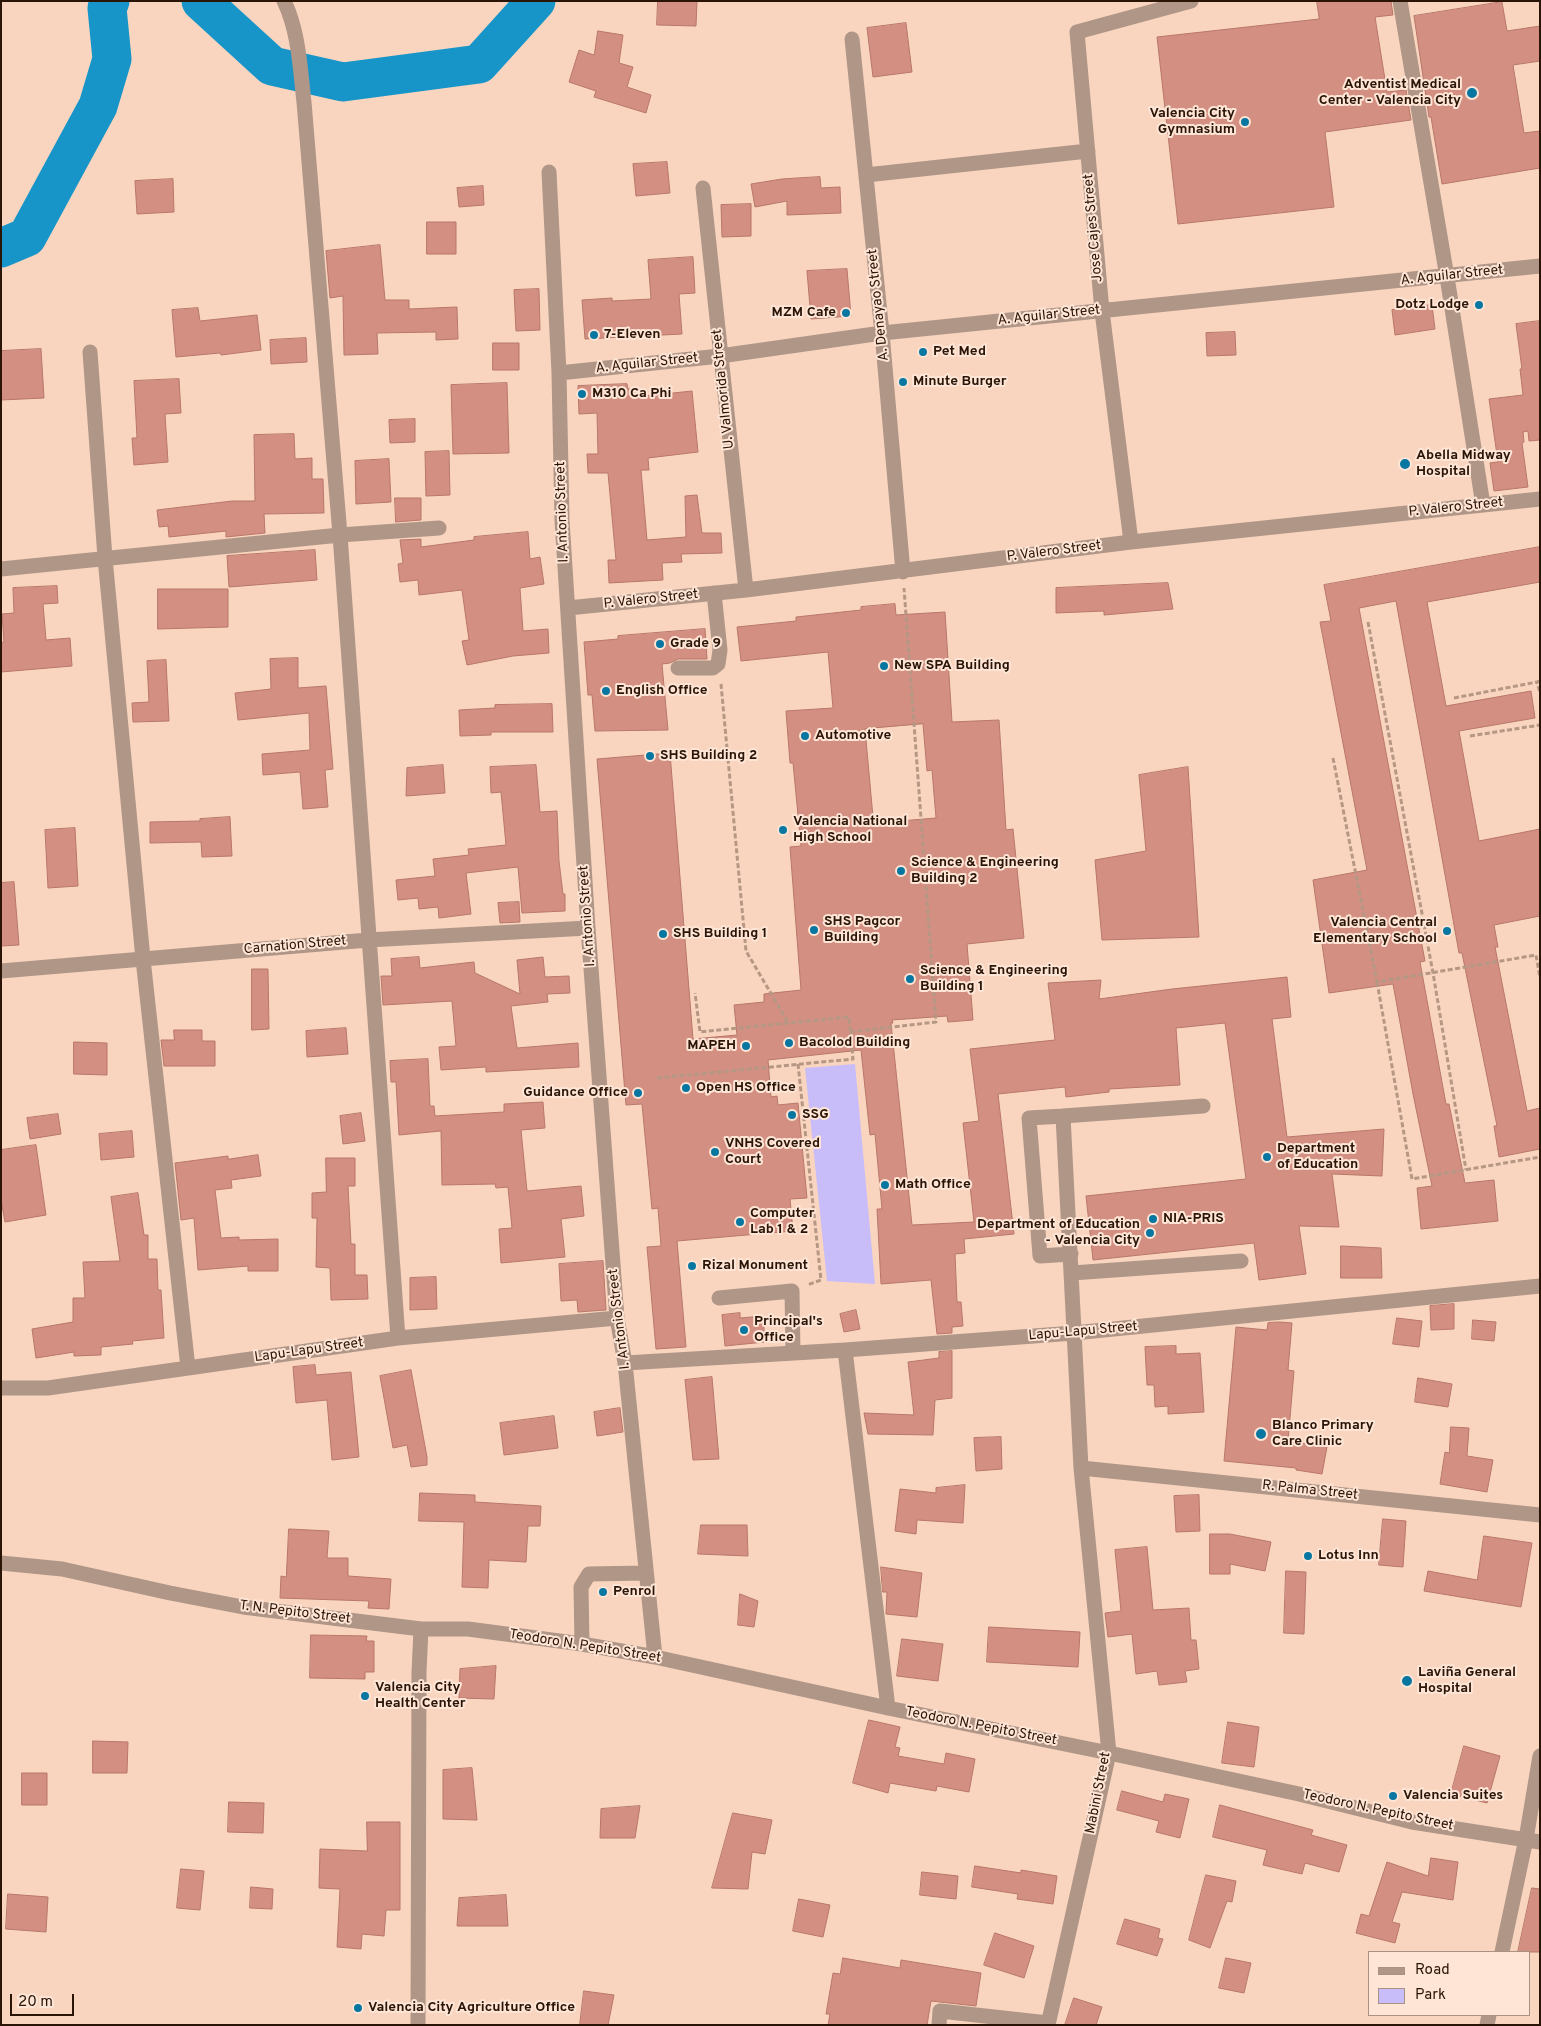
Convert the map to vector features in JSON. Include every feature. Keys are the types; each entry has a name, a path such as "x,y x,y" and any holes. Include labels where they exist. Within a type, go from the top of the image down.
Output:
{"street":[{"path":"284,1 290,14 299,52 304,102 340,534 398,1338"},
{"name":"Jose Cajes Street","path":"1131,542 1102,311 1076,32 1192,1"},
{"path":"1400,1 1447,277 1483,505"},
{"name":"A. Denayao Street","path":"852,39 882,333 903,572"},
{"path":"866,175 1088,151"},
{"name":"I. Antonio Street","path":"550,172 559,372 562,520 588,928 617,1318 626,1363 655,1657"},
{"name":"U. Valmorida Street","path":"703,188 746,590"},
{"name":"A. Aguilar Street","path":"559,372 720,356 882,333 1447,277 1540,266"},
{"path":"90,352 105,558 142,959 188,1368"},
{"name":"P. Valero Street","path":"568,608 903,572 1131,542 1540,499"},
{"path":"1,569 340,534 439,528"},
{"path":"678,668 713,668 718,664 720,650 714,593"},
{"name":"Carnation Street","path":"1,971 368,940 588,928"},
{"path":"1071,1254 1040,1256 1029,1118 1204,1106"},
{"name":"Mabini Street","path":"1048,2024 1109,1753 1081,1468 1064,1116"},
{"path":"1072,1273 1241,1261"},
{"name":"Lapu-Lapu Street","path":"626,1363 845,1350 1074,1333 1540,1286"},
{"path":"720,1298 792,1291 793,1353"},
{"name":"Lapu-Lapu Street","path":"1,1388 48,1388 398,1338 617,1318"},
{"path":"845,1350 888,1708"},
{"name":"R. Palma Street","path":"1081,1468 1540,1515"},
{"name":"T. N. Pepito Street","path":"1,1563 62,1569 243,1607 421,1629"},
{"path":"582,1644 580,1587 589,1574 646,1573"},
{"path":"418,2025 419,1672 421,1629"},
{"name":"Teodoro N. Pepito Street","path":"421,1629 468,1629 582,1644 655,1657 1299,1794 1412,1822 1533,1840"},
{"path":"1502,1951 1533,1840 1540,1756"},
{"path":"939,2025 940,2011 997,2021 1048,2024"}],"path":[{"path":"850,1032 936,1022 903,572"},
{"path":"1368,622 1433,973 1466,1170"},
{"path":"718,664 746,951 789,1024"},
{"path":"1454,698 1538,682 1540,693"},
{"path":"1470,736 1540,725"},
{"path":"1332,758 1377,982 1412,1179 1540,1158"},
{"path":"1377,982 1536,955 1540,978"},
{"path":"657,1078 854,1059 849,1017 700,1032 695,993"},
{"path":"792,1291 821,1280 798,1064"}],"green space":[{"path":"855,1064 875,1284 827,1281 805,1068"}],"building":[{"path":"658,1 697,1 696,26 657,25"},
{"name":"Valencia City Gymnasium","path":"1317,1 1391,1 1393,15 1375,17 1387,92 1406,90 1411,120 1325,132 1334,207 1178,224 1157,37 1319,19"},
{"name":"Adventist Medical Center - Valencia City","path":"1502,2 1507,31 1540,26 1540,61 1513,65 1524,133 1540,131 1540,168 1442,184 1431,117 1429,117 1414,16"},
{"path":"906,23 912,72 873,77 867,28"},
{"path":"598,31 623,35 619,63 633,67 627,87 651,95 646,113 594,97 596,91 569,82 579,50 594,55"},
{"path":"667,162 670,193 636,196 633,164"},
{"path":"820,177 821,188 840,187 841,213 787,215 787,201 755,207 751,184 782,179"},
{"path":"173,179 174,212 137,214 135,181"},
{"path":"483,186 484,205 459,207 457,188"},
{"path":"751,204 751,236 722,237 721,205"},
{"path":"427,222 456,222 456,254 427,254"},
{"path":"380,245 385,300 409,300 409,309 457,307 458,339 436,340 436,332 377,333 378,354 344,355 343,296 330,298 326,251"},
{"path":"693,257 695,293 679,294 682,334 585,339 582,300 612,298 612,301 651,299 648,260"},
{"path":"847,269 851,316 811,319 807,271"},
{"path":"539,289 540,330 516,331 514,290"},
{"path":"1432,305 1435,329 1395,335 1392,310"},
{"path":"198,308 200,321 257,315 261,350 221,355 220,353 176,357 172,310"},
{"path":"1540,321 1540,440 1529,441 1528,431 1523,432 1524,442 1522,443 1528,487 1494,491 1490,463 1498,462 1489,399 1523,395 1520,369 1522,369 1516,324"},
{"path":"1235,332 1236,355 1207,356 1206,333"},
{"path":"306,338 307,362 271,364 270,340"},
{"path":"493,343 519,343 519,370 493,370"},
{"path":"41,349 44,398 1,400 1,351"},
{"path":"179,379 181,413 165,414 168,462 134,465 132,438 137,438 134,381"},
{"path":"507,383 509,453 453,454 451,385"},
{"path":"627,384 628,389 635,389 635,397 692,391 698,452 648,458 649,470 641,470 647,540 686,537 685,496 697,495 702,533 721,533 722,553 681,554 682,562 662,563 663,580 609,583 608,560 616,560 608,473 588,473 587,454 598,454 597,413 579,414 578,386"},
{"path":"415,419 415,442 390,443 389,420"},
{"path":"294,434 295,459 312,458 312,479 323,479 324,513 264,514 265,533 226,537 226,531 169,537 168,526 159,527 157,510 232,501 255,501 254,435"},
{"path":"449,451 450,495 426,496 425,452"},
{"path":"389,459 391,502 356,504 355,461"},
{"path":"395,498 421,498 421,520 396,522"},
{"path":"528,532 530,559 540,557 544,584 520,588 523,631 548,629 549,653 513,656 467,665 462,641 469,640 462,590 419,595 418,580 400,582 398,564 403,563 400,540 421,539 421,547 474,540 474,537"},
{"path":"1540,547 1540,582 1427,602 1446,706 1531,691 1535,718 1459,731 1479,841 1540,829 1540,916 1494,925 1498,947 1495,947 1527,1111 1540,1108 1540,1149 1499,1157 1494,1126 1497,1126 1462,953 1459,953 1396,601 1359,608 1425,961 1420,962 1446,1104 1449,1104 1465,1183 1494,1180 1498,1221 1421,1229 1417,1188 1432,1186 1393,984 1329,993 1313,880 1367,870 1320,622 1331,621 1324,585"},
{"path":"315,550 317,580 229,587 227,556"},
{"path":"1168,583 1173,609 1104,615 1104,611 1056,613 1056,588"},
{"path":"57,586 58,603 43,604 46,640 70,638 72,666 1,672 1,643 4,642 2,614 14,613 13,588"},
{"path":"158,589 228,589 228,627 158,629"},
{"path":"895,604 896,615 945,612 952,722 999,720 1006,830 1013,829 1024,938 967,944 973,1020 948,1022 947,1016 892,1020 912,1225 974,1222 963,1123 979,1121 970,1049 1055,1040 1048,983 1101,980 1099,999 1287,977 1291,1017 1272,1019 1287,1137 1384,1129 1382,1176 1332,1174 1339,1227 1299,1226 1306,1274 1259,1280 1254,1243 1093,1260 1086,1196 1246,1179 1225,1023 1176,1028 1180,1085 1109,1089 1109,1092 1066,1097 1065,1087 998,1094 1014,1234 964,1239 965,1253 955,1254 957,1302 961,1302 963,1326 952,1327 952,1333 937,1334 931,1280 881,1284 877,1209 882,1209 875,1134 870,1135 861,1050 768,1060 771,1097 777,1096 778,1105 798,1103 807,1198 790,1199 793,1231 677,1241 686,1347 656,1349 647,1247 661,1246 658,1208 652,1209 642,1104 626,1105 597,759 670,753 693,1039 737,1035 734,1005 764,1002 764,994 801,990 790,847 801,846 793,763 790,763 786,711 833,708 828,652 741,661 737,627 796,621 796,617 861,610 861,607","holes":["923,724 927,771 932,770 936,818 876,823 876,817 873,817 865,729"]},
{"path":"705,629 707,659 678,659 662,664 668,730 595,731 592,695 588,695 584,642 618,639 618,636"},
{"path":"298,658 298,688 326,686 333,769 325,770 328,807 303,809 300,772 263,775 262,754 310,750 309,713 238,720 235,693 271,689 270,659"},
{"path":"166,660 169,721 133,722 132,703 149,702 147,661"},
{"path":"552,704 553,732 491,732 491,735 460,736 459,710 495,708 495,705"},
{"path":"443,765 445,793 406,796 407,768"},
{"path":"536,765 540,812 557,811 559,861 563,894 565,894 565,911 522,913 518,867 466,873 471,914 439,918 438,907 419,909 418,898 398,900 396,880 435,876 433,859 469,855 468,849 506,845 501,792 491,793 490,767"},
{"path":"1188,767 1199,937 1102,940 1095,860 1146,851 1139,775"},
{"path":"230,817 232,856 202,857 201,842 150,843 150,822 200,821 200,819"},
{"path":"75,828 78,886 48,888 45,830"},
{"path":"14,882 19,945 1,946 1,883"},
{"path":"519,902 520,922 500,923 498,903"},
{"path":"419,957 420,968 474,962 475,973 520,994 517,960 543,957 545,977 569,976 570,993 547,994 548,1002 511,1006 517,1048 578,1043 579,1067 486,1072 486,1067 441,1070 439,1047 456,1046 452,1001 383,1005 381,976 392,976 391,959"},
{"path":"252,969 268,969 269,1029 252,1030"},
{"path":"346,1028 348,1054 307,1057 306,1031"},
{"path":"174,1030 202,1030 202,1041 215,1041 215,1066 164,1066 161,1040 174,1040"},
{"path":"74,1042 107,1043 107,1075 74,1074"},
{"path":"428,1059 430,1106 434,1106 435,1116 504,1112 504,1104 543,1102 545,1128 521,1130 527,1191 581,1186 584,1216 561,1219 565,1257 501,1263 499,1229 512,1228 508,1187 496,1188 495,1184 442,1185 441,1131 399,1135 396,1082 391,1082 390,1061"},
{"path":"361,1113 365,1141 343,1144 340,1116"},
{"path":"58,1114 61,1134 30,1139 27,1118"},
{"path":"132,1131 134,1157 101,1160 99,1134"},
{"path":"36,1145 46,1215 5,1222 1,1200 1,1150"},
{"path":"258,1155 261,1176 231,1180 232,1188 215,1190 221,1238 239,1237 239,1240 278,1239 278,1271 248,1271 248,1266 198,1270 194,1218 181,1220 175,1163 228,1156 228,1159"},
{"path":"326,1158 355,1158 355,1186 348,1186 351,1244 355,1244 355,1275 367,1275 368,1299 331,1300 330,1268 316,1267 317,1218 312,1218 312,1193 326,1192"},
{"path":"138,1193 144,1235 148,1235 148,1259 157,1259 158,1290 161,1290 164,1338 132,1341 133,1344 101,1347 101,1355 74,1356 74,1352 36,1358 32,1329 73,1322 73,1298 85,1298 83,1262 120,1261 111,1197"},
{"path":"1341,1246 1381,1248 1382,1278 1341,1278"},
{"path":"603,1261 606,1310 578,1312 577,1300 561,1301 559,1264"},
{"path":"436,1277 437,1309 410,1310 410,1278"},
{"path":"1454,1304 1454,1329 1431,1330 1430,1306"},
{"path":"856,1310 860,1329 844,1332 840,1314"},
{"name":"Principal's Office","path":"740,1313 740,1318 763,1316 765,1342 725,1346 722,1315"},
{"path":"1397,1318 1422,1321 1419,1347 1393,1344"},
{"path":"1473,1320 1496,1322 1494,1341 1472,1339"},
{"path":"1268,1323 1292,1323 1288,1370 1294,1371 1288,1441 1327,1447 1322,1474 1296,1470 1296,1468 1224,1461 1236,1327 1267,1330"},
{"path":"1176,1346 1176,1354 1200,1353 1204,1412 1168,1414 1168,1406 1155,1407 1154,1385 1147,1385 1145,1347"},
{"path":"952,1351 952,1398 935,1400 933,1435 868,1434 864,1413 914,1415 908,1362 939,1358 939,1352"},
{"path":"315,1365 316,1375 351,1372 359,1457 332,1460 327,1400 296,1403 293,1367"},
{"path":"411,1370 427,1465 411,1467 407,1445 393,1448 380,1376"},
{"path":"712,1377 719,1459 693,1460 685,1380"},
{"path":"1418,1378 1452,1384 1448,1407 1415,1402"},
{"path":"620,1408 623,1432 597,1436 594,1412"},
{"path":"554,1416 558,1448 504,1455 500,1423"},
{"path":"1451,1427 1469,1428 1467,1456 1493,1460 1487,1492 1440,1484 1445,1452 1449,1453"},
{"path":"1001,1437 1002,1469 976,1471 974,1438"},
{"path":"965,1485 963,1523 917,1520 916,1534 895,1531 900,1489 936,1493 936,1488"},
{"path":"420,1493 475,1495 475,1502 541,1506 540,1526 528,1526 526,1562 489,1560 488,1588 462,1587 464,1522 419,1521"},
{"path":"1199,1495 1200,1531 1176,1532 1174,1496"},
{"path":"1383,1519 1406,1521 1403,1567 1379,1565"},
{"path":"701,1525 747,1525 748,1556 698,1554"},
{"path":"289,1529 329,1531 327,1558 348,1558 348,1576 391,1579 389,1609 368,1608 369,1601 280,1598 281,1576 286,1577"},
{"path":"1210,1534 1230,1534 1271,1542 1265,1571 1230,1564 1230,1574 1210,1574"},
{"path":"1484,1536 1532,1543 1521,1607 1424,1591 1428,1571 1477,1580"},
{"path":"1147,1547 1153,1610 1189,1608 1191,1640 1196,1640 1199,1669 1185,1671 1187,1682 1159,1685 1157,1671 1136,1674 1132,1634 1108,1637 1105,1613 1121,1611 1115,1550"},
{"path":"881,1567 922,1573 917,1617 886,1614 887,1592 883,1592"},
{"path":"1286,1571 1306,1572 1304,1634 1284,1633"},
{"path":"740,1594 758,1601 754,1627 738,1625"},
{"path":"989,1627 1080,1632 1078,1667 987,1662"},
{"path":"311,1635 367,1636 366,1641 374,1641 374,1672 365,1672 365,1679 310,1678"},
{"path":"902,1639 943,1644 938,1681 897,1676"},
{"path":"496,1666 494,1699 459,1698 460,1669"},
{"path":"869,1720 900,1727 895,1747 900,1748 898,1756 944,1764 946,1753 975,1759 969,1792 937,1786 936,1791 890,1783 888,1793 853,1783"},
{"path":"1228,1722 1259,1727 1254,1767 1222,1763"},
{"path":"93,1741 128,1742 127,1773 93,1773"},
{"path":"1464,1746 1500,1756 1487,1803 1451,1794"},
{"path":"472,1768 477,1820 443,1819 443,1770"},
{"path":"22,1773 47,1773 47,1805 22,1805"},
{"path":"1122,1791 1163,1802 1165,1794 1189,1799 1180,1838 1156,1832 1159,1821 1117,1810"},
{"path":"229,1802 264,1803 263,1833 228,1832"},
{"path":"1220,1805 1313,1830 1311,1835 1347,1845 1339,1872 1305,1863 1302,1874 1263,1865 1267,1850 1213,1837"},
{"path":"640,1806 635,1838 600,1838 601,1809"},
{"path":"733,1813 772,1820 765,1854 752,1852 748,1889 712,1888"},
{"path":"367,1822 400,1822 400,1910 386,1910 384,1936 362,1934 361,1949 337,1947 340,1889 319,1888 320,1849 367,1851"},
{"path":"1431,1858 1458,1862 1453,1900 1402,1892 1392,1922 1400,1924 1395,1943 1356,1933 1361,1914 1369,1916 1387,1862 1428,1876"},
{"path":"975,1866 1021,1873 1021,1870 1057,1876 1053,1904 1017,1899 1018,1894 972,1887"},
{"path":"181,1869 204,1871 200,1910 177,1908"},
{"path":"922,1872 958,1876 956,1899 920,1895"},
{"path":"1206,1875 1236,1881 1232,1902 1227,1901 1210,1948 1189,1940"},
{"path":"251,1887 273,1889 272,1909 250,1908"},
{"path":"1532,1888 1540,1889 1540,1952 1518,1951"},
{"path":"8,1894 48,1897 46,1932 6,1929"},
{"path":"506,1895 508,1926 457,1926 459,1898"},
{"path":"799,1899 830,1905 823,1937 793,1931"},
{"path":"1125,1919 1160,1929 1158,1938 1163,1939 1157,1956 1117,1944"},
{"path":"995,1933 1034,1946 1024,1978 984,1965"},
{"path":"843,1958 900,1968 901,1960 981,1973 976,2006 931,2001 927,2025 828,2025 830,2014 826,2014 833,1973 840,1974"},
{"path":"1226,1958 1251,1963 1244,1993 1219,1988"},
{"path":"584,1991 614,1995 608,2025 580,2025"},
{"path":"1074,1998 1102,2007 1096,2025 1065,2025"}],"waterway":[{"path":"1,248 27,237 98,106 112,59 107,8 110,1"},
{"path":"201,1 272,66 343,82 479,64 536,1"}],"place":[{"name":"Adventist Medical Center - Valencia City","path":"1472,93"},
{"name":"Valencia City Gymnasium","path":"1245,122"},
{"name":"Dotz Lodge","path":"1479,305"},
{"name":"MZM Cafe","path":"846,313"},
{"name":"7-Eleven","path":"594,335"},
{"name":"Pet Med","path":"923,352"},
{"name":"Minute Burger","path":"903,382"},
{"name":"M310 Ca Phi","path":"582,394"},
{"name":"Abella Midway Hospital","path":"1405,464"},
{"name":"Grade 9","path":"660,644"},
{"name":"New SPA Building","path":"884,666"},
{"name":"English Office","path":"606,691"},
{"name":"Automotive","path":"805,736"},
{"name":"SHS Building 2","path":"650,756"},
{"name":"Valencia National High School","path":"783,830"},
{"name":"Science & Engineering Building 2","path":"901,871"},
{"name":"SHS Pagcor Building","path":"814,930"},
{"name":"Valencia Central Elementary School","path":"1447,931"},
{"name":"SHS Building 1","path":"663,934"},
{"name":"Science & Engineering Building 1","path":"910,979"},
{"name":"Bacolod Building","path":"789,1043"},
{"name":"MAPEH","path":"746,1046"},
{"name":"Open HS Office","path":"686,1088"},
{"name":"Guidance Office","path":"638,1093"},
{"name":"SSG","path":"792,1115"},
{"name":"VNHS Covered Court","path":"715,1152"},
{"name":"Department of Education","path":"1267,1157"},
{"name":"Math Office","path":"885,1185"},
{"name":"NIA-PRIS","path":"1153,1219"},
{"name":"Computer Lab 1 & 2","path":"740,1222"},
{"name":"Department of Education - Valencia City","path":"1150,1233"},
{"name":"Rizal Monument","path":"692,1266"},
{"name":"Principal's Office","path":"744,1330"},
{"name":"Blanco Primary Care Clinic","path":"1261,1434"},
{"name":"Lotus Inn","path":"1308,1556"},
{"name":"Penrol","path":"603,1592"},
{"name":"Laviña General Hospital","path":"1407,1681"},
{"name":"Valencia City Health Center","path":"365,1696"},
{"name":"Valencia Suites","path":"1393,1796"},
{"name":"Valencia City Agriculture Office","path":"358,2008"}]}
